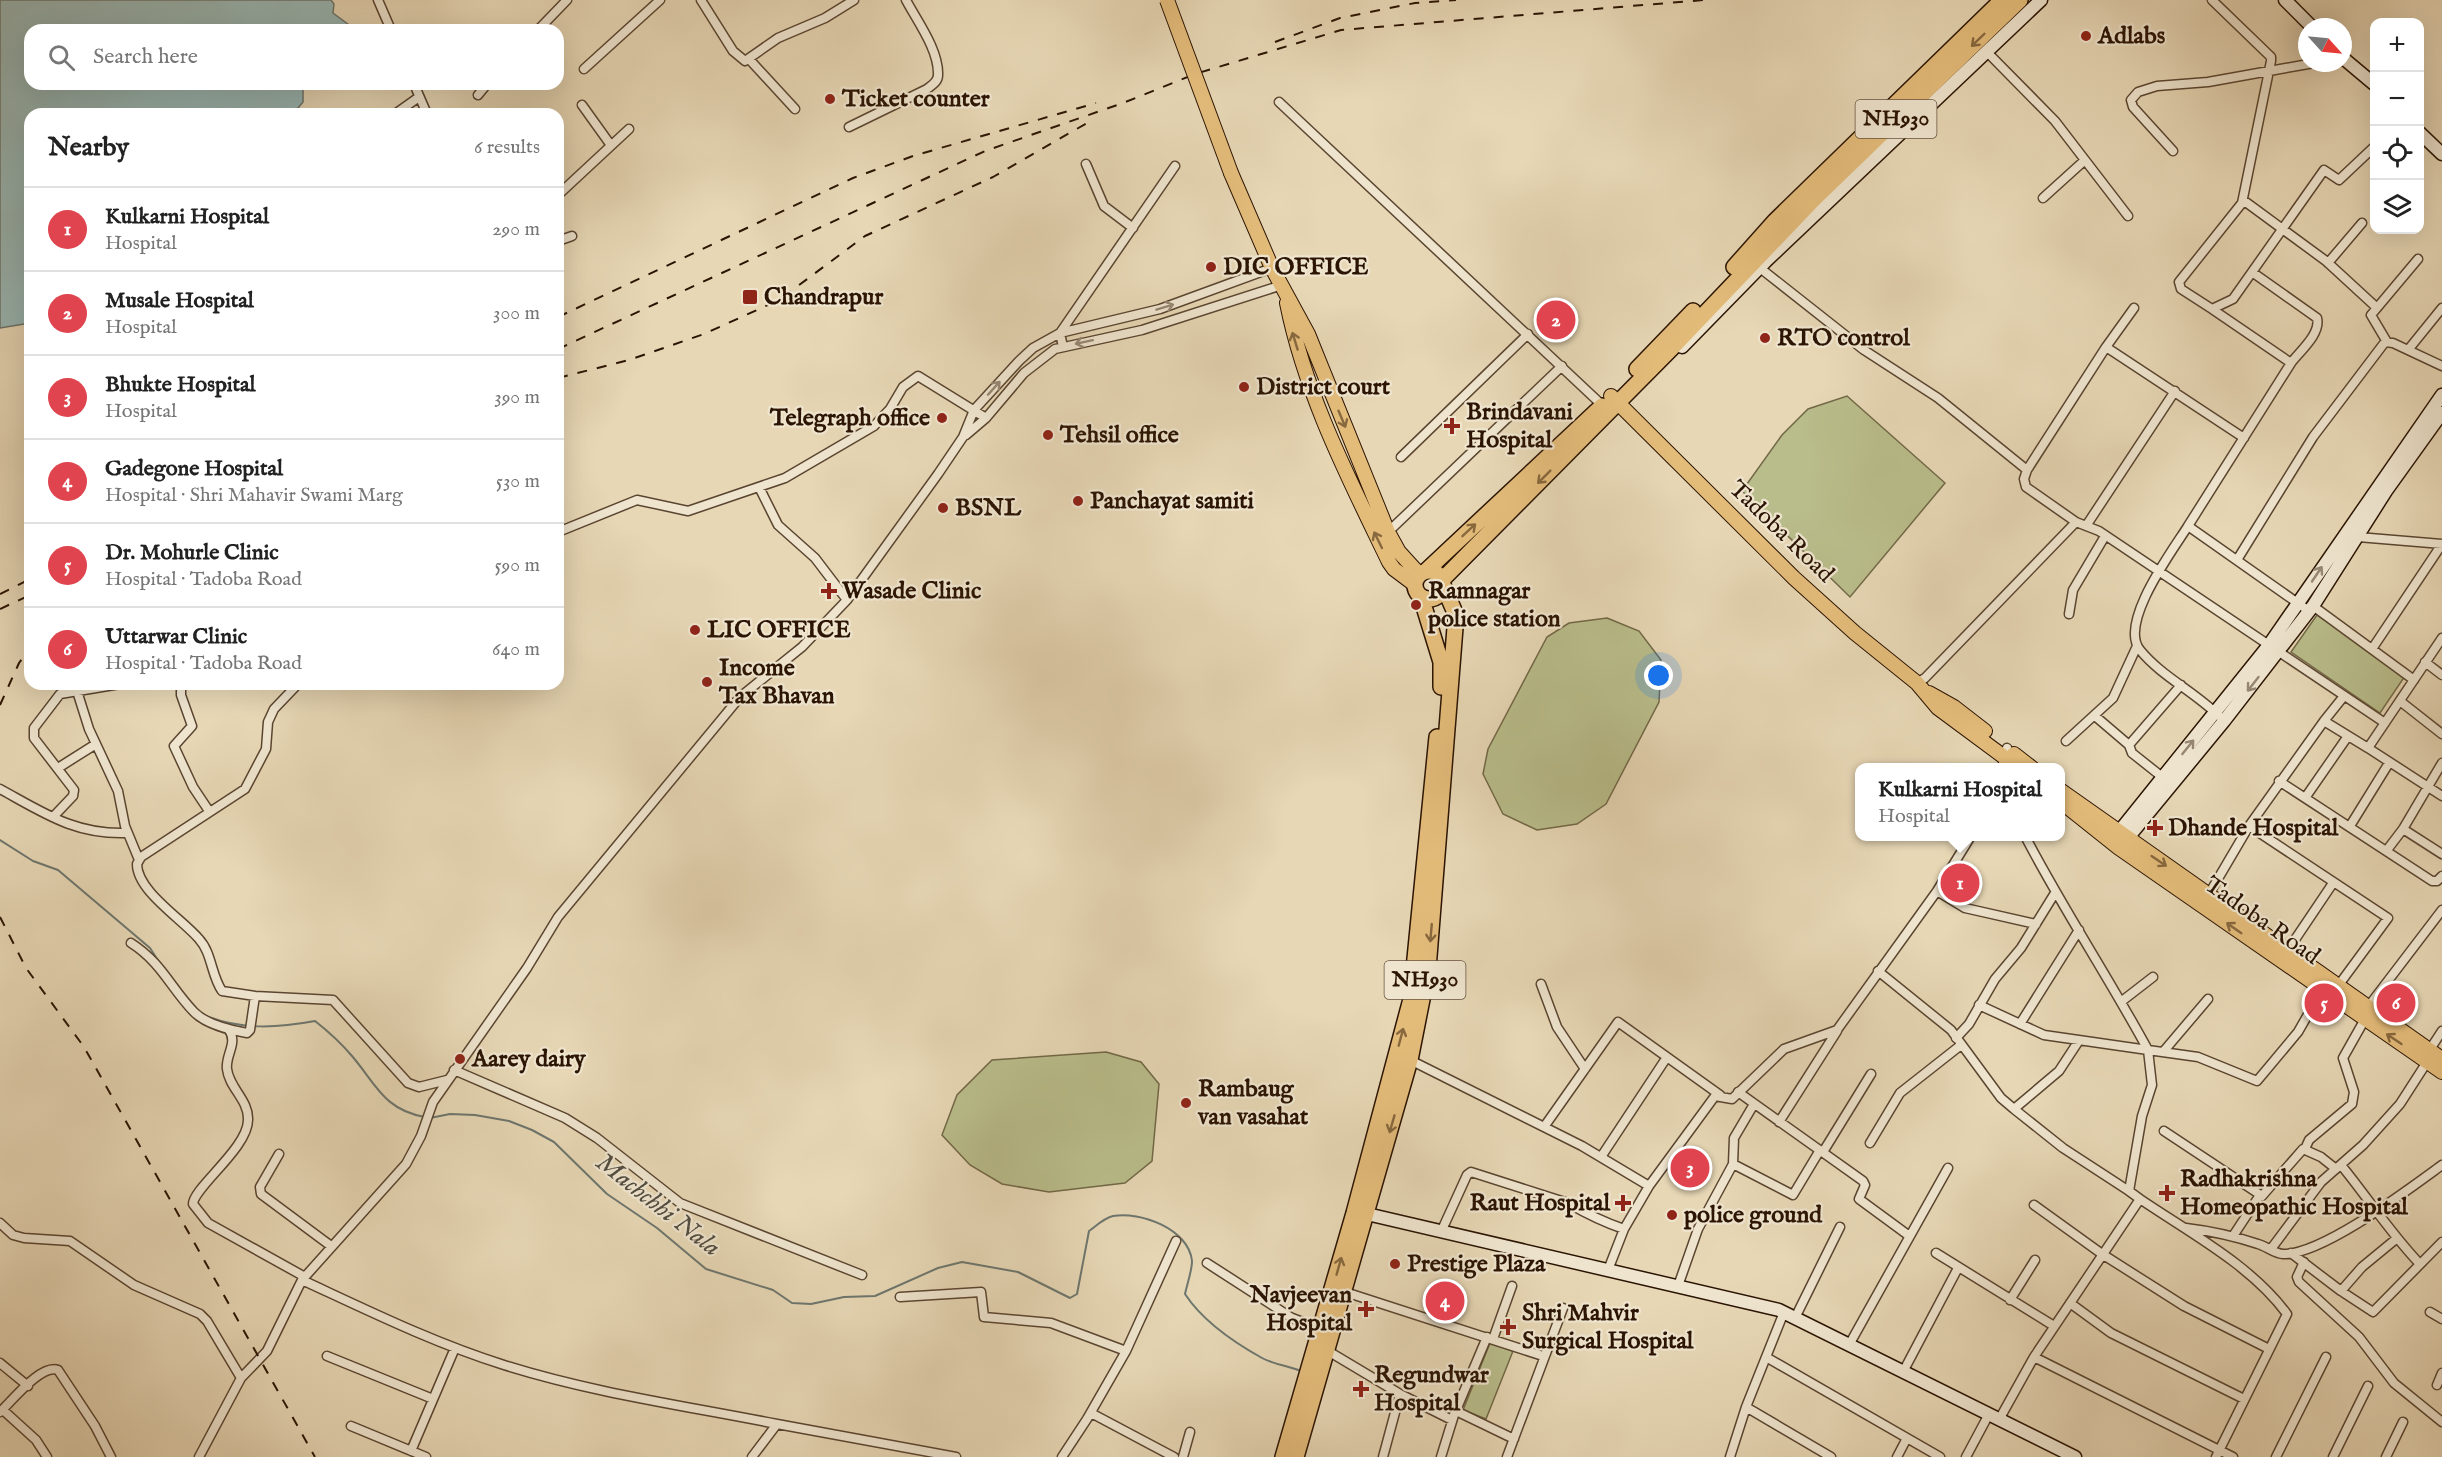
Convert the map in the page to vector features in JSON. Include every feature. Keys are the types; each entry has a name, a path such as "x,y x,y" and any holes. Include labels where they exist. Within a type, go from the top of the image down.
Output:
{"highway":[{"name":"NH930","path":"1420,581 1428,599 1437,596 1442,583 1775,221 2002,0"},
{"name":"NH930","path":"1420,581 1610,401 1652,369 1774,239 2020,0"},
{"path":"1420,581 1436,572 1442,583"},
{"name":"NH930","path":"1317,1365 1328,1351 1345,1292 1360,1214 1414,983 1443,673 1420,581"},
{"name":"NH930","path":"1283,1457 1317,1365 1320,1329 1410,1060 1428,969 1456,615 1442,583"},
{"name":"NH930","path":"1296,1457 1307,1396"}],"main road":[{"path":"1167,0 1230,173 1272,268 1308,334 1388,532 1420,581"},
{"path":"1283,287 1294,340 1342,464 1389,562 1394,569 1420,581"},
{"name":"Tadoba Road","path":"1610,401 1794,578 1855,633 1922,688 1938,708 2004,757 2019,763"},
{"name":"Tadoba Road","path":"2065,793 2119,840 2209,894 2338,986 2366,1013 2427,1057 2442,1072"},
{"name":"Tadoba Road","path":"2065,804 2119,840 2322,990 2366,1013"},
{"name":"Tadoba Road","path":"2427,1057 2442,1059"}],"street":[{"path":"378,0 388,24"},
{"path":"544,24 567,0"},
{"path":"584,69 660,0"},
{"path":"701,0 733,51 745,62 778,38 825,18 851,1"},
{"path":"849,127 927,89 936,82 939,75 933,52 906,0"},
{"path":"1652,369 1696,334 1760,268 2042,0"},
{"path":"2212,0 2271,57 2243,200 2179,282 2181,289 2291,363"},
{"path":"2285,0 2303,18"},
{"path":"1987,52 2055,121 2128,216"},
{"path":"748,59 795,109"},
{"path":"2173,151 2133,107 2132,100 2138,92 2157,86 2208,82 2298,65"},
{"path":"2352,66 2370,81"},
{"path":"416,90 424,108"},
{"path":"478,95 483,90"},
{"path":"403,108 419,97"},
{"path":"1279,102 1562,366 1610,401"},
{"path":"582,105 610,144"},
{"path":"564,189 610,144 629,129"},
{"path":"2424,136 2442,154"},
{"path":"2212,309 2233,298 2324,170 2339,180 2370,151"},
{"path":"2043,198 2085,160"},
{"path":"1086,164 1104,206 1132,228"},
{"path":"1063,347 1060,333 1175,166"},
{"path":"2243,200 2328,263 2376,307"},
{"path":"2328,263 2362,223"},
{"path":"564,239 572,236"},
{"path":"2418,260 2376,307 2372,318 2387,342 2442,366"},
{"path":"199,1457 241,1378 267,1350 303,1279 397,1176 421,1136 433,1102 527,968 558,917 740,697 802,647 847,600 880,557 963,437 974,410 1018,361 1033,348 1060,333 1160,309 1272,268"},
{"path":"1760,268 1864,350 1938,398 2027,470"},
{"path":"2066,741 2113,698 2137,646 2135,621 2159,573 2291,363 2319,325 2317,318 2252,272"},
{"path":"963,437 986,418 1024,373 1044,356 1063,347 1142,330 1283,287"},
{"path":"2134,308 2106,347 2027,470 2024,479 2026,487 2076,522 2105,536 2385,723"},
{"path":"2408,350 2442,308"},
{"path":"1401,457 1528,334"},
{"path":"2237,560 2313,437 2387,342"},
{"path":"2106,347 2244,438"},
{"path":"1388,532 1562,366"},
{"path":"564,530 637,500 688,511 759,487 803,469 874,426 890,408 903,387 918,375 986,418"},
{"path":"2086,526 2175,391"},
{"path":"2119,840 2273,649 2311,609 2358,537 2442,395"},
{"path":"2273,649 2298,603 2405,456 2442,412"},
{"path":"759,487 778,525 815,558 847,600"},
{"path":"1922,688 1925,678 2076,522"},
{"path":"2188,526 2298,603 2372,649 2414,680"},
{"path":"2070,614 2073,590 2105,536"},
{"path":"2358,537 2442,544 2372,649"},
{"path":"2367,748 2442,638"},
{"path":"2137,646 2220,717"},
{"path":"2426,662 2442,675"},
{"path":"2130,745 2181,685"},
{"path":"53,817 75,793 33,732 56,698 64,692 83,690"},
{"path":"181,690 192,726 174,746 193,787 209,811"},
{"path":"139,860 209,811 241,793 250,782 266,749 268,722 274,709 292,690"},
{"path":"77,691 96,744 121,797 127,833 139,860 139,877 149,891 204,944 222,991 255,996 333,1000 408,1083 419,1087 447,1080"},
{"path":"2209,894 2249,825 2279,781 2344,696"},
{"path":"2400,701 2442,734"},
{"path":"2095,716 2130,745 2132,753 2166,781"},
{"path":"2324,721 2442,796"},
{"path":"2305,798 2348,736"},
{"path":"58,768 96,744"},
{"path":"2350,826 2389,762"},
{"path":"2387,850 2403,829 2442,763"},
{"path":"2279,781 2432,880 2437,881 2442,876"},
{"path":"0,789 53,817 92,833 127,833"},
{"path":"2249,825 2389,920 2338,986"},
{"path":"2403,829 2442,854"},
{"path":"1779,1122 1837,1030 1937,891 1968,841"},
{"path":"2027,841 2055,893 2122,1001 2148,1050 2152,1085 2142,1116 2129,1191"},
{"path":"2288,950 2333,883"},
{"path":"1937,891 1965,908 2036,924"},
{"path":"1870,1143 1900,1093 1959,1041 1995,979 2019,951 2055,893"},
{"path":"2233,1236 2260,1195 2265,1194 2305,1149 2309,1140 2352,1104 2354,1092 2343,1058 2366,1013 2442,910"},
{"path":"2020,1024 2079,930"},
{"path":"131,943 153,958 195,1012 228,1029 247,1033 250,1030 255,996"},
{"path":"1878,971 1951,1030 2001,1098 2014,1109 2063,1148 2184,1228 2251,1276 2273,1295 2287,1314 2218,1454"},
{"path":"2122,1001 2153,977"},
{"path":"1541,984 1557,1027 1585,1069"},
{"path":"1979,1005 2044,1035 2078,1042 2198,1057 2257,1081 2298,1032 2322,990"},
{"path":"2163,1052 2208,999"},
{"path":"1544,1127 1618,1022 1723,1097"},
{"path":"228,1029 233,1040 228,1073 247,1107 248,1129 211,1179 193,1198 193,1204 208,1223 303,1279 455,1348 557,1380 956,1457"},
{"path":"1608,1270 1624,1229 1649,1186 1715,1096 1732,1099 1784,1049 1837,1030"},
{"path":"2271,1250 2307,1200 2400,1104 2442,1031"},
{"path":"2014,1109 2059,1071 2078,1042"},
{"path":"1601,1157 1667,1057"},
{"path":"1410,1060 1601,1157 1649,1186"},
{"path":"454,1070 565,1118 597,1138 680,1203 862,1275"},
{"path":"1733,1164 1793,1195 1871,1074"},
{"path":"1738,1092 1864,1182 1859,1199 1908,1235"},
{"path":"1678,1286 1698,1229 1733,1164 1733,1141 1754,1104"},
{"path":"2164,1131 2260,1195"},
{"path":"2305,1149 2338,1167 2378,1210 2396,1239 2420,1264"},
{"path":"279,1154 260,1187 261,1194 331,1246"},
{"path":"2184,1228 2233,1236 2281,1254 2291,1253 2331,1238 2378,1210 2442,1165"},
{"path":"1849,1345 1908,1235 1948,1168"},
{"path":"1440,1232 1467,1175 1471,1172 1568,1203 1578,1212 1624,1229"},
{"path":"1966,1457 2140,1199"},
{"path":"2034,1205 2102,1254 2184,1306 2269,1349"},
{"path":"1360,1214 1678,1286 1790,1315 2075,1457"},
{"path":"0,1223 13,1235 24,1238 70,1240 134,1285 200,1314 207,1321 241,1378"},
{"path":"1730,1457 1746,1407 1766,1357 1840,1227"},
{"path":"2341,1291 2362,1267 2396,1239"},
{"path":"1062,1457 1091,1413 1126,1351 1176,1240"},
{"path":"2291,1253 2373,1312 2442,1242"},
{"path":"1936,1253 2054,1326"},
{"path":"2010,1300 2035,1260"},
{"path":"2304,1262 2297,1277 2299,1282 2359,1337 2394,1383 2442,1422"},
{"path":"1207,1263 1292,1318 1320,1329"},
{"path":"1903,1372 1958,1268"},
{"path":"1441,1457 1452,1420 1512,1286"},
{"path":"900,1297 981,1292 984,1317 1050,1323 1126,1351"},
{"path":"1345,1292 1544,1356"},
{"path":"2070,1303 2111,1333 2244,1399"},
{"path":"1507,1457 1563,1308"},
{"path":"2430,1312 2442,1320"},
{"path":"411,1451 455,1348"},
{"path":"1328,1351 1400,1394 1452,1420"},
{"path":"327,1356 433,1399"},
{"path":"1766,1357 1940,1457"},
{"path":"2034,1357 2218,1454 2233,1457"},
{"path":"2276,1457 2326,1357"},
{"path":"0,1363 28,1386"},
{"path":"48,1457 36,1440 2,1411 41,1371 52,1368 58,1370 95,1426 111,1457"},
{"path":"2437,1384 2442,1374"},
{"path":"2333,1457 2368,1386"},
{"path":"1383,1457 1400,1394"},
{"path":"1746,1407 1831,1457"},
{"path":"1456,1411 1514,1438"},
{"path":"1091,1413 1174,1457"},
{"path":"2386,1457 2403,1422"},
{"path":"752,1457 777,1424"},
{"path":"351,1426 426,1457"},
{"path":"1184,1457 1190,1432"},
{"path":"1897,1457 1907,1438"}],"green space":[{"path":"1847,396 1945,483 1850,597 1742,491 1782,435 1808,409"},
{"path":"2317,615 2405,676 2380,713 2291,652"},
{"path":"1607,618 1639,631 1661,660 1659,702 1606,804 1577,824 1537,830 1503,814 1483,774 1488,749 1547,637 1569,623"},
{"path":"1106,1052 1141,1062 1159,1084 1152,1161 1125,1183 1049,1192 1002,1184 970,1165 942,1135 957,1095 992,1060"},
{"path":"1490,1343 1513,1351 1486,1419 1463,1410"}],"water":[{"path":"0,0 331,0 334,4 333,13 348,24 24,24 24,90 303,90 303,102 298,108 24,108 24,324 0,328"}],"waterway":[{"name":"Machchhi Nala","path":"0,840 33,861 58,870 150,948 161,965"},
{"name":"Machchhi Nala","path":"206,1016 246,1026 287,1025 315,1021 344,1047 390,1102 411,1114 425,1117"},
{"name":"Machchhi Nala","path":"430,1118 450,1114 475,1115 509,1121 532,1130 554,1142 607,1194 657,1228 706,1269 773,1290 792,1303 811,1304 844,1297 875,1296 938,1268 962,1262 1018,1272 1070,1298 1077,1294 1089,1231 1103,1220 1113,1216 1136,1216 1173,1231 1189,1250 1192,1265 1185,1294 1200,1313 1230,1338 1262,1358 1303,1372"}],"railway":[{"path":"1275,42 1340,18 1415,3 1456,0"},
{"path":"564,346 985,151 1123,103 1195,74 1341,30 1704,0"},
{"path":"564,314 853,178 913,156 1096,103"},
{"path":"564,376 629,360 704,334 779,300 865,236 993,177 1094,119"},
{"path":"0,594 24,582"},
{"path":"0,609 24,598"},
{"path":"0,705 24,656"},
{"path":"0,917 26,968 84,1047 315,1457"}],"place":[{"name":"Adlabs","path":"2086,36"},
{"name":"Ticket counter","path":"830,99"},
{"name":"DIC OFFICE","path":"1211,267"},
{"name":"Chandrapur","path":"750,297"},
{"name":"Musale Hospital","path":"1556,320"},
{"name":"RTO control","path":"1765,338"},
{"name":"District court","path":"1244,387"},
{"name":"Telegraph office","path":"942,418"},
{"name":"Brindavani Hospital","path":"1452,426"},
{"name":"Tehsil office","path":"1048,435"},
{"name":"Panchayat samiti","path":"1078,501"},
{"name":"BSNL","path":"943,508"},
{"name":"Wasade Clinic","path":"829,591"},
{"name":"Ramnagar police station","path":"1416,605"},
{"name":"LIC OFFICE","path":"695,630"},
{"name":"Income Tax Bhavan","path":"707,682"},
{"name":"Dhande Hospital","path":"2155,828"},
{"name":"Kulkarni Hospital","path":"1960,883"},
{"name":"Dr. Mohurle Clinic","path":"2324,1003"},
{"name":"Uttarwar Clinic","path":"2396,1003"},
{"name":"Aarey dairy","path":"460,1059"},
{"name":"Rambaug van vasahat","path":"1186,1103"},
{"name":"Bhukte Hospital","path":"1690,1168"},
{"name":"Radhakrishna Homeopathic Hospital","path":"2167,1193"},
{"name":"Raut Hospital","path":"1623,1203"},
{"name":"police ground","path":"1672,1215"},
{"name":"Prestige Plaza","path":"1395,1264"},
{"name":"Gadegone Hospital","path":"1445,1301"},
{"name":"Navjeevan Hospital","path":"1366,1309"},
{"name":"Shri Mahvir Surgical Hospital","path":"1508,1327"},
{"name":"Regundwar Hospital","path":"1361,1389"}]}
